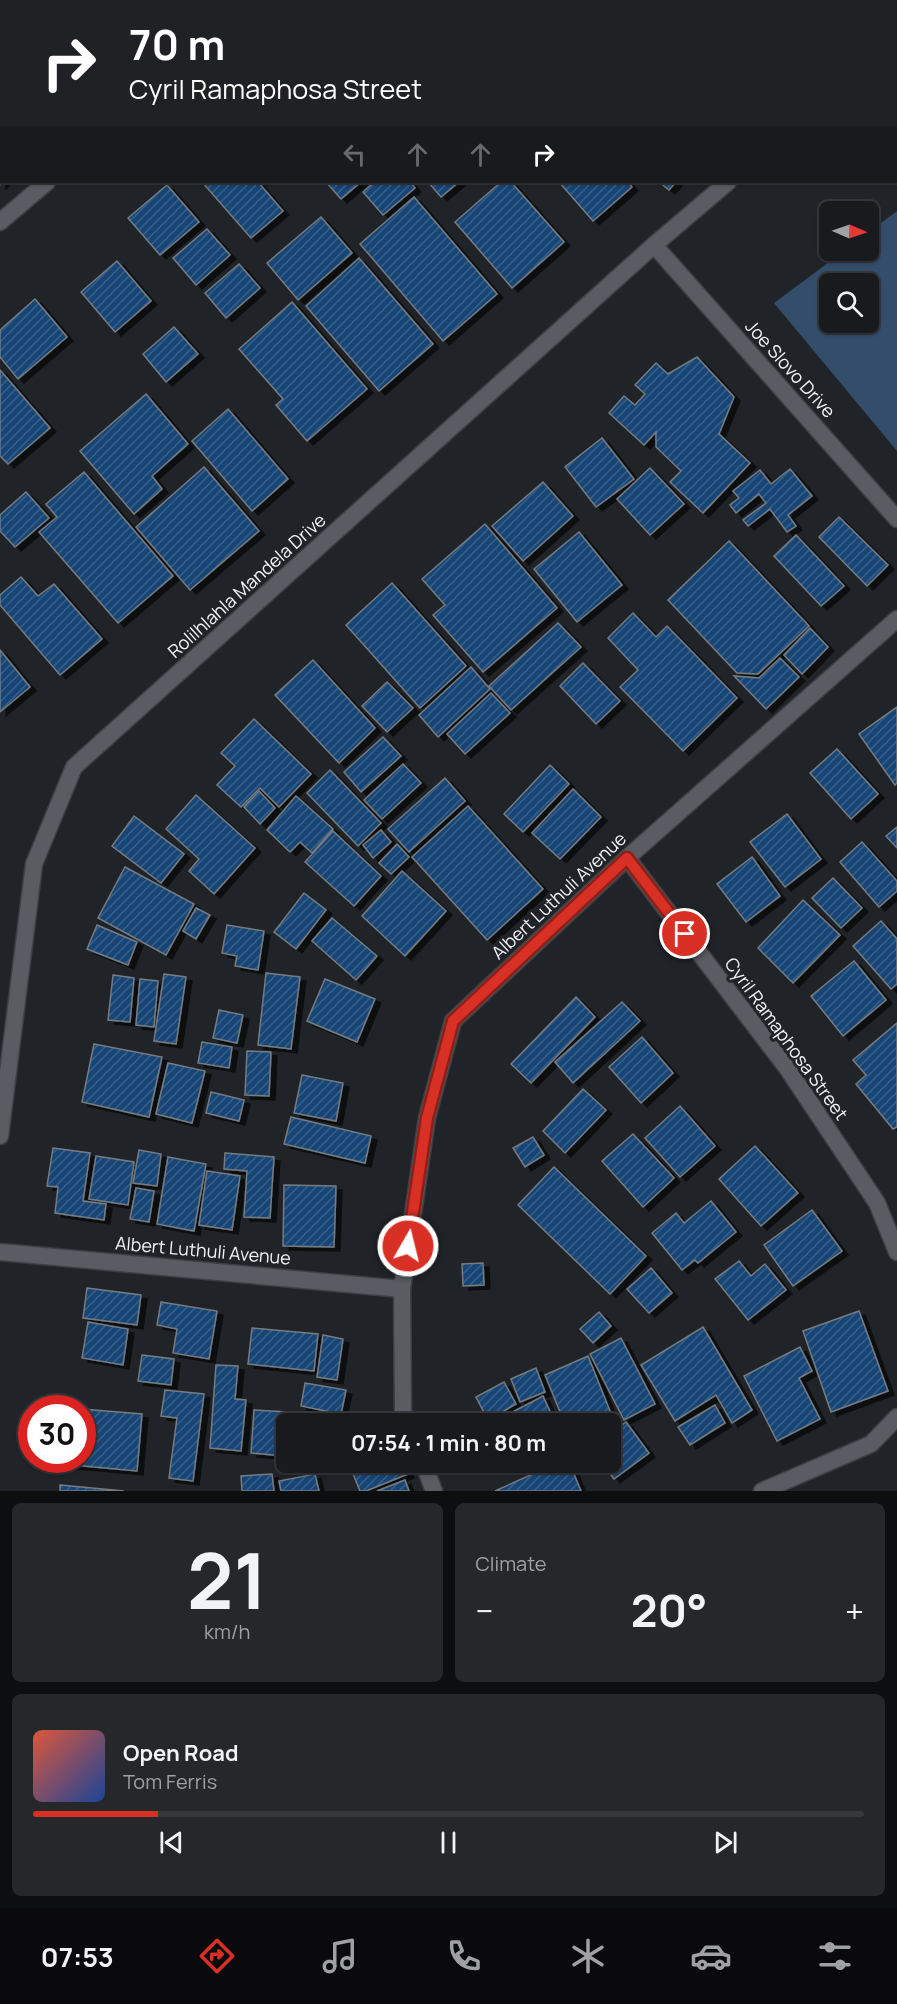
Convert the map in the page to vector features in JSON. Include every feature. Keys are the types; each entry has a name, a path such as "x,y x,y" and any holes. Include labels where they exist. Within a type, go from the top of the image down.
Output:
{"street":[{"path":"0,222 45,183"},
{"name":"Rolilhlahla Mandela Drive","path":"0,1136 34,864 74,767 654,245 727,183"},
{"name":"Joe Slovo Drive","path":"654,245 897,519"},
{"name":"Albert Luthuli Avenue","path":"404,1413 402,1289 427,1118 453,1021 627,858 897,619"},
{"name":"Cyril Ramaphosa Street","path":"627,858 787,1068 877,1203 897,1252"},
{"name":"Albert Luthuli Avenue","path":"0,1252 402,1289"},
{"path":"762,1491 871,1444 897,1417"},
{"path":"427,1473 434,1491"}],"shaded area":[{"path":"897,211 897,451 774,303 831,261 879,261 879,224"}],"building":[{"path":"203,183 259,183 283,211 251,238"},
{"path":"327,183 360,183 341,199"},
{"path":"373,183 411,183 415,188 383,215 363,192"},
{"path":"429,183 458,183 441,197"},
{"path":"500,183 512,183 564,242 512,288 455,222"},
{"path":"560,183 629,183 632,187 593,221"},
{"path":"660,183 675,183 669,190"},
{"path":"167,185 199,222 160,255 128,218"},
{"path":"414,197 497,294 443,341 360,244"},
{"path":"321,217 352,253 298,300 267,263"},
{"path":"207,229 230,255 196,285 173,258"},
{"path":"359,258 433,344 379,391 306,306"},
{"path":"117,261 151,301 115,332 81,292"},
{"path":"239,264 260,288 226,318 205,293"},
{"path":"35,299 67,337 18,379 0,357 0,330"},
{"path":"292,302 367,389 307,441 276,405 283,399 239,349"},
{"path":"174,327 198,354 166,382 143,354"},
{"path":"697,357 734,397 719,434 750,463 703,513 670,482 681,471 656,447 656,432 644,445 609,413 624,396 635,405 645,394 635,385 656,363 668,374"},
{"path":"0,370 50,428 8,464 0,456"},
{"path":"146,394 188,444 152,476 162,489 134,514 80,451"},
{"path":"228,409 288,479 252,511 192,441"},
{"path":"602,438 634,479 596,507 565,467"},
{"path":"204,467 259,531 190,590 136,527"},
{"path":"650,468 684,504 650,535 617,499"},
{"path":"790,469 812,496 788,515 796,526 787,532 770,509 748,526 743,520 766,503 759,494 736,513 730,505 739,498 733,491 760,470 771,484"},
{"path":"84,472 173,576 118,623 39,532 57,517 46,504"},
{"path":"543,482 573,516 523,561 492,526"},
{"path":"26,492 49,518 15,547 0,531 0,515"},
{"path":"839,517 888,565 867,586 819,537"},
{"path":"485,524 557,608 483,672 433,615 445,605 422,579"},
{"path":"579,532 622,585 577,622 534,569"},
{"path":"796,535 844,586 821,606 774,556"},
{"path":"729,541 809,626 758,674 737,673 668,600"},
{"path":"21,577 38,596 54,584 102,639 60,675 0,605 0,595"},
{"path":"392,583 466,666 420,708 346,625"},
{"path":"633,613 656,637 667,626 737,698 683,751 620,687 638,670 608,638"},
{"path":"558,623 581,647 511,710 489,686"},
{"path":"810,628 828,647 802,674 784,655"},
{"path":"0,650 30,687 0,712"},
{"path":"780,658 799,677 766,709 734,676 759,678"},
{"path":"313,660 375,728 339,763 275,695"},
{"path":"583,663 620,701 596,724 560,686"},
{"path":"471,667 490,689 438,737 419,715"},
{"path":"387,682 413,708 387,732 362,706"},
{"path":"491,693 510,713 465,754 447,734"},
{"path":"897,707 897,783 895,785 859,734"},
{"path":"254,719 311,774 279,807 260,788 241,807 217,785 235,766 221,753"},
{"path":"383,737 401,756 361,792 344,772"},
{"path":"837,749 878,794 851,819 810,773"},
{"path":"403,764 421,783 382,819 364,800"},
{"path":"550,765 569,784 523,832 504,814"},
{"path":"330,770 381,823 358,846 307,793"},
{"path":"445,778 465,801 409,852 388,829"},
{"path":"573,789 601,817 560,859 532,833"},
{"path":"259,791 275,808 260,824 244,807"},
{"path":"196,795 255,848 214,894 189,871 199,859 166,829"},
{"path":"296,796 333,829 312,853 300,842 290,852 267,830"},
{"path":"468,806 543,889 487,940 412,857"},
{"path":"787,814 821,859 785,887 750,842"},
{"path":"134,816 184,854 161,883 112,846"},
{"path":"897,827 897,848 886,836"},
{"path":"381,830 391,842 373,858 363,845"},
{"path":"333,831 381,876 354,906 305,862"},
{"path":"862,842 897,881 897,891 879,907 840,862"},
{"path":"397,844 409,857 391,874 379,863"},
{"path":"752,857 780,896 746,922 717,884"},
{"path":"125,867 194,904 166,955 98,918"},
{"path":"402,871 446,911 405,956 362,916"},
{"path":"833,878 862,908 841,928 812,898"},
{"path":"304,893 326,910 296,949 274,932"},
{"path":"803,900 840,935 793,983 758,948"},
{"path":"196,908 210,915 196,939 183,931"},
{"path":"332,918 377,956 356,980 312,941"},
{"path":"881,921 897,939 897,984 891,989 853,946"},
{"path":"97,925 137,942 128,965 87,949"},
{"path":"227,925 264,931 258,970 235,966 237,956 222,953"},
{"path":"854,961 886,1000 843,1036 811,996"},
{"path":"266,973 300,977 291,1049 258,1045"},
{"path":"164,974 186,977 176,1044 154,1041"},
{"path":"113,975 134,978 130,1022 108,1020"},
{"path":"140,979 158,981 154,1027 136,1025"},
{"path":"325,979 375,999 357,1042 307,1021"},
{"path":"576,997 595,1017 531,1083 511,1064"},
{"path":"622,1002 640,1021 573,1083 555,1062"},
{"path":"219,1010 243,1015 237,1043 213,1038"},
{"path":"897,1023 897,1127 893,1129 856,1084 866,1075 853,1060"},
{"path":"642,1037 673,1073 641,1103 609,1067"},
{"path":"202,1042 232,1047 229,1068 198,1063"},
{"path":"94,1044 162,1057 149,1117 82,1102"},
{"path":"247,1051 271,1052 269,1096 245,1095"},
{"path":"168,1063 205,1071 192,1123 156,1114"},
{"path":"302,1075 343,1083 336,1121 294,1113"},
{"path":"583,1089 606,1110 565,1153 543,1131"},
{"path":"211,1092 244,1100 239,1121 206,1113"},
{"path":"680,1106 715,1146 680,1177 645,1138"},
{"path":"291,1117 371,1136 365,1163 284,1144"},
{"path":"633,1134 674,1178 643,1207 602,1161"},
{"path":"533,1137 544,1155 525,1167 513,1148"},
{"path":"755,1146 798,1193 761,1226 719,1179"},
{"path":"53,1148 90,1153 83,1201 106,1204 104,1220 55,1213 58,1187 47,1186"},
{"path":"139,1150 161,1154 157,1186 133,1183"},
{"path":"225,1153 274,1157 270,1218 244,1217 247,1171 224,1169"},
{"path":"96,1156 134,1162 128,1205 89,1199"},
{"path":"168,1157 206,1164 194,1231 157,1224"},
{"path":"554,1167 646,1256 610,1294 518,1205"},
{"path":"207,1171 240,1176 232,1230 199,1225"},
{"path":"284,1185 336,1186 334,1247 283,1246"},
{"path":"136,1188 154,1191 149,1222 130,1219"},
{"path":"711,1201 736,1232 698,1263 695,1260 682,1270 652,1233 676,1213 684,1223"},
{"path":"812,1210 842,1251 793,1286 764,1245"},
{"path":"739,1261 751,1276 765,1264 786,1290 748,1320 715,1279"},
{"path":"483,1263 484,1285 463,1286 462,1264"},
{"path":"651,1268 672,1293 649,1313 627,1289"},
{"path":"87,1288 141,1295 137,1325 83,1318"},
{"path":"161,1302 217,1311 209,1359 173,1353 177,1329 157,1325"},
{"path":"859,1311 888,1391 831,1412 803,1331"},
{"path":"599,1312 611,1326 593,1343 580,1329"},
{"path":"88,1322 128,1329 123,1365 82,1358"},
{"path":"703,1327 752,1410 732,1423 716,1395 675,1421 641,1365"},
{"path":"252,1328 318,1334 314,1371 248,1364"},
{"path":"323,1335 343,1339 337,1380 317,1377"},
{"path":"621,1338 655,1404 624,1420 590,1354"},
{"path":"800,1347 812,1371 799,1378 820,1419 777,1441 744,1376"},
{"path":"142,1355 174,1359 171,1385 138,1381"},
{"path":"588,1356 610,1411 605,1413 561,1413 545,1375"},
{"path":"216,1365 238,1366 235,1399 246,1400 241,1451 210,1448"},
{"path":"536,1368 545,1392 520,1402 511,1379"},
{"path":"504,1382 516,1404 500,1413 484,1413 476,1397"},
{"path":"305,1383 346,1390 341,1413 301,1406"},
{"path":"165,1390 204,1394 193,1481 169,1478 177,1418 161,1416"},
{"path":"543,1396 551,1413 511,1413"},
{"path":"715,1405 725,1423 690,1445 678,1427"},
{"path":"96,1410 142,1414 137,1471 96,1467"},
{"path":"254,1410 288,1412 276,1413 276,1455 251,1453"},
{"path":"626,1422 649,1453 614,1479 609,1473 621,1473 621,1426"},
{"path":"353,1473 408,1474 366,1491 360,1491"},
{"path":"535,1473 574,1473 581,1491 495,1491"},
{"path":"272,1474 274,1491 242,1491 241,1476"},
{"path":"315,1474 319,1491 281,1491 279,1481"},
{"path":"405,1480 409,1491 377,1491"},
{"path":"60,1485 124,1491 60,1491"}],"route":[{"path":"408,1246 427,1118 453,1021 627,858 685,934"}]}
